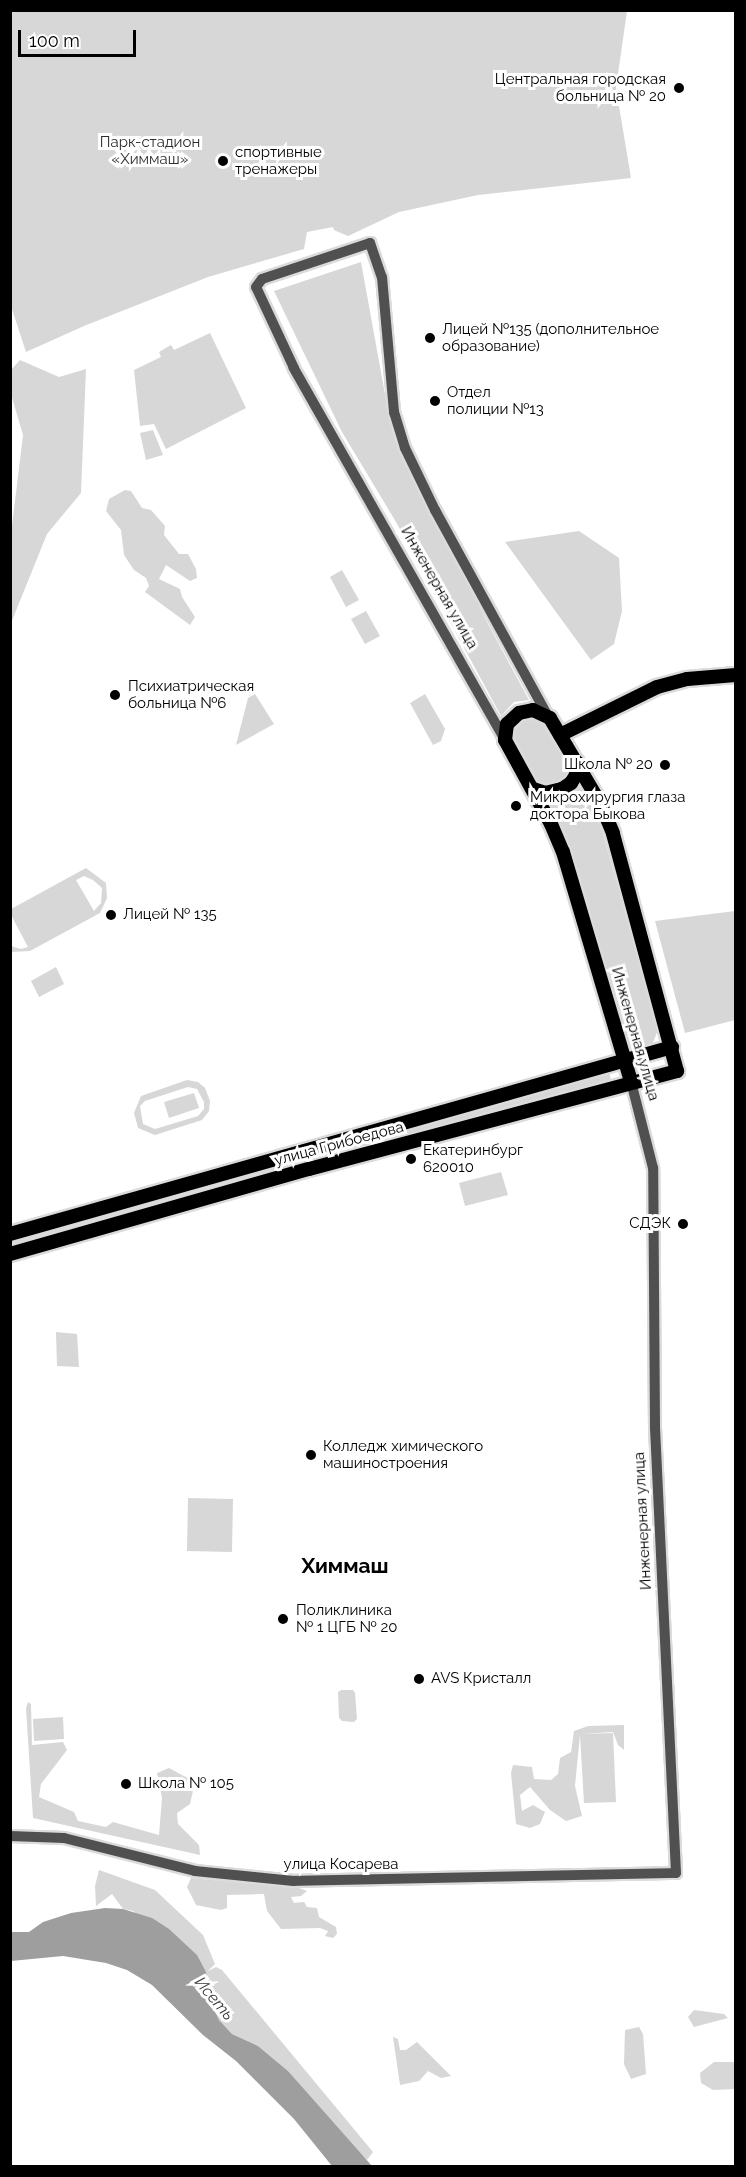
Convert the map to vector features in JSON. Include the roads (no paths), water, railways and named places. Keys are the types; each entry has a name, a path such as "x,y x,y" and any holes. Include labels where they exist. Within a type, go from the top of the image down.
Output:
{"main road":[{"path":"560,735 657,687 687,679 735,675"},
{"path":"505,740 507,724 519,713 533,710 550,718"},
{"name":"Инженерная улица","path":"550,718 600,802 613,833 677,1071"},
{"name":"Инженерная улица","path":"505,740 533,789 563,852 631,1082"},
{"path":"533,789 545,793 562,789 571,783 576,775 577,762"},
{"name":"улица Грибоедова","path":"10,1234 672,1047"},
{"name":"улица Грибоедова","path":"10,1254 309,1169 677,1071"}],"street":[{"name":"Инженерная улица","path":"505,740 315,406 256,287 262,279 370,243 382,277 394,412 405,448 435,510 550,718"},
{"name":"Инженерная улица","path":"631,1082 653,1168 655,1426 676,1873"},
{"name":"улица Косарева","path":"10,1836 64,1838 195,1871 293,1881 676,1873"}],"place":[{"name":"Центральная городская больница № 20","path":"679,88"},
{"name":"спортивные тренажеры","path":"223,161"},
{"name":"Лицей №135 (дополнительное образование)","path":"430,338"},
{"name":"Отдел полиции №13","path":"435,401"},
{"name":"Психиатрическая больница №6","path":"115,695"},
{"name":"Школа № 20","path":"665,765"},
{"name":"Микрохирургия глаза доктора Быкова","path":"516,806"},
{"name":"Лицей № 135","path":"111,915"},
{"name":"Екатеринбург 620010","path":"411,1159"},
{"name":"СДЭК","path":"683,1224"},
{"name":"Колледж химического машиностроения","path":"311,1455"},
{"name":"Поликлиника № 1 ЦГБ № 20","path":"283,1619"},
{"name":"AVS Кристалл","path":"419,1679"},
{"name":"Школа № 105","path":"126,1784"}],"district":[{"name":"Химмаш","path":"345,1566"}],"park label":[{"name":"Парк-стадион «Химмаш»","path":"150,150"}],"water label":[{"name":"Исеть","path":"214,1999"}]}
